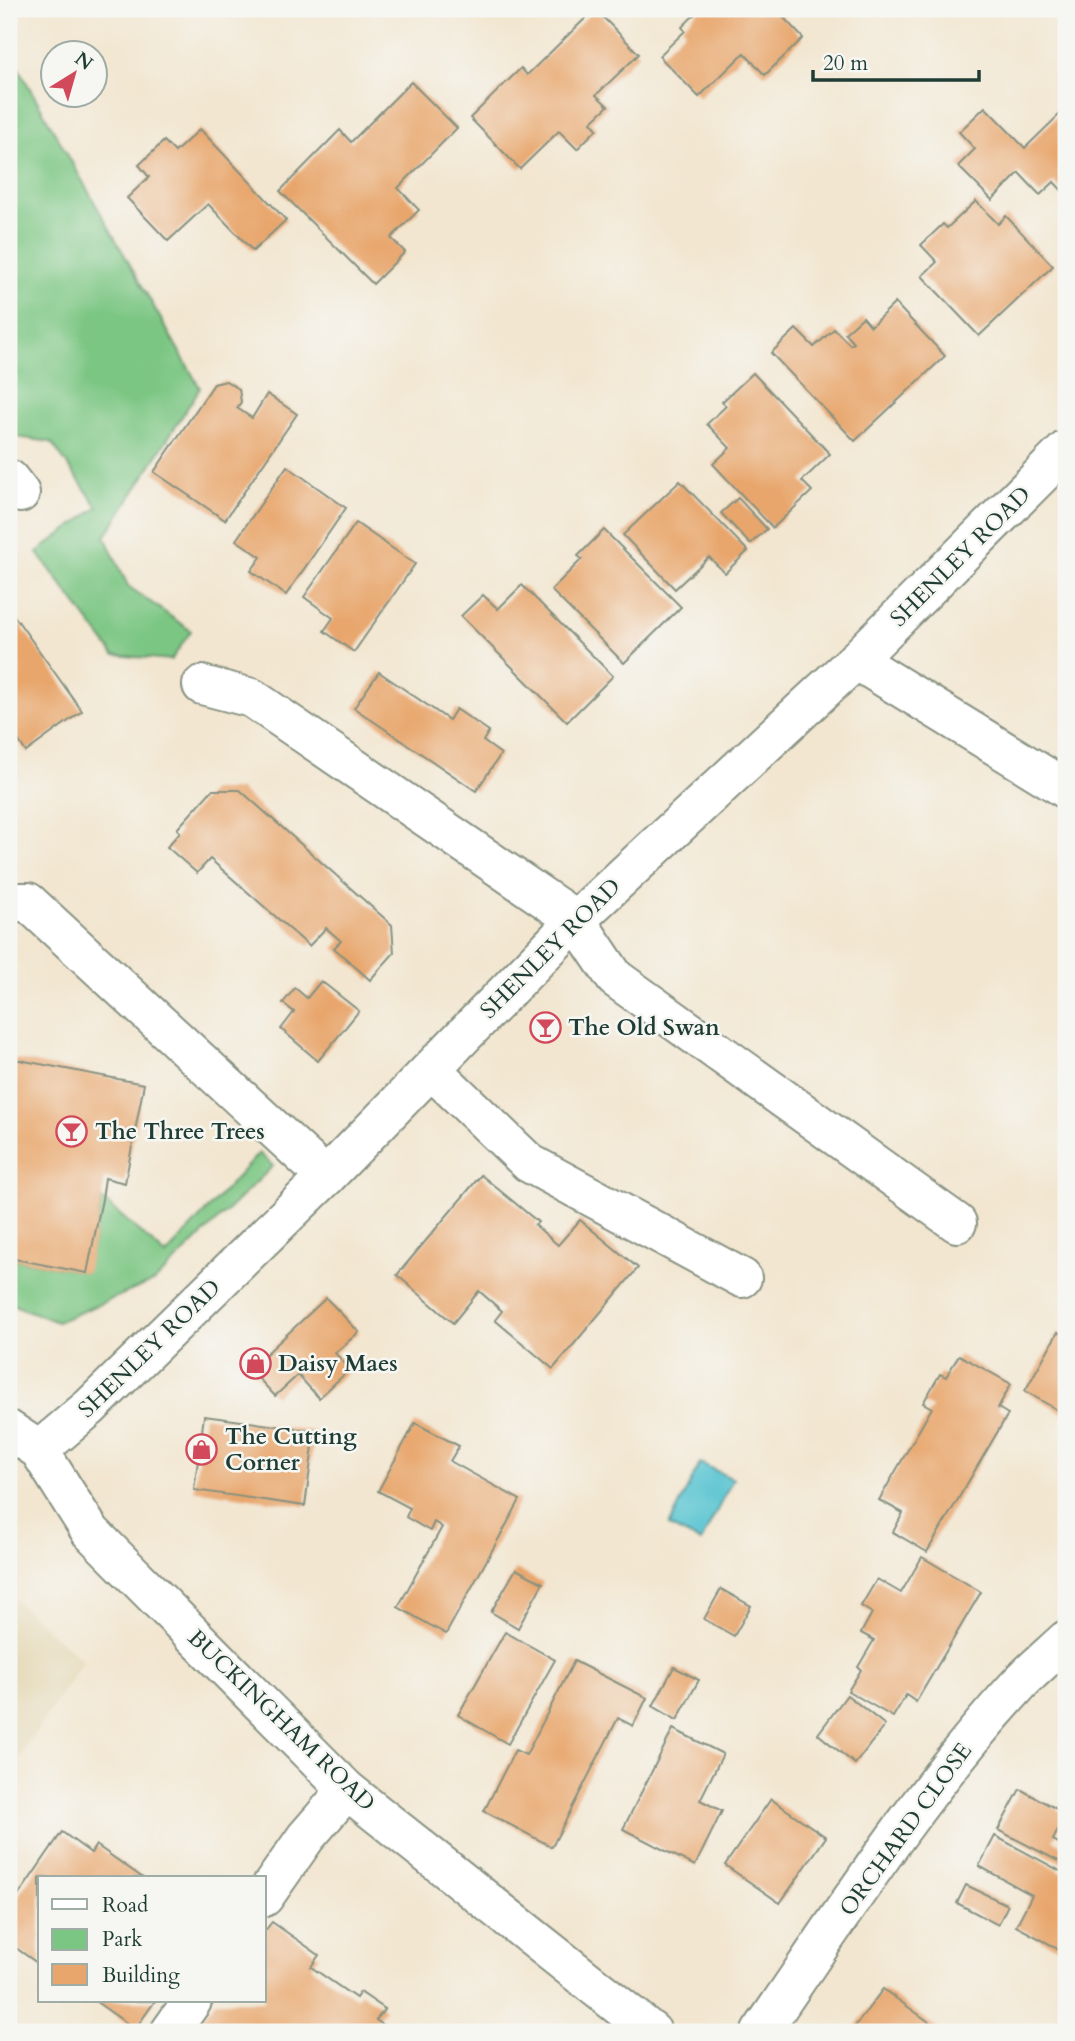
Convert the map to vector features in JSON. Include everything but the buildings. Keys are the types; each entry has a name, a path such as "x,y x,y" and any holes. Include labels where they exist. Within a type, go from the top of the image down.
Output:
{"street":[{"name":"SHENLEY ROAD","path":"24,1440 90,1407 326,1177 576,920 856,660 1066,450"},
{"path":"856,660 1066,789"},
{"path":"202,685 252,698 576,920 615,978 957,1223"},
{"path":"9,902 27,902 326,1177"},
{"path":"431,1069 529,1163 742,1278"},
{"name":"BUCKINGHAM ROAD","path":"24,1440 90,1531 347,1790 652,2032"},
{"name":"ORCHARD CLOSE","path":"761,2032 954,1758 1021,1682 1066,1640"},
{"path":"266,1894 306,1837 347,1790"},
{"path":"170,2032 191,2002"}],"shaded area":[{"path":"9,1595 83,1661 9,1773"}],"green space":[{"path":"11,55 38,103 38,108 41,108 200,388 105,537 128,586 191,631 171,660 114,655 37,552 98,507 51,442 9,436"},
{"path":"259,1153 273,1166 155,1281 57,1322 9,1303 9,1258 86,1272 102,1199 166,1255"}],"water":[{"path":"700,1463 733,1479 701,1542 669,1526"}],"place":[{"name":"The Old Swan","path":"545,1027"},
{"name":"The Three Trees","path":"72,1131"},
{"name":"Daisy Maes","path":"255,1363"},
{"name":"The Cutting Corner","path":"202,1449"}]}
